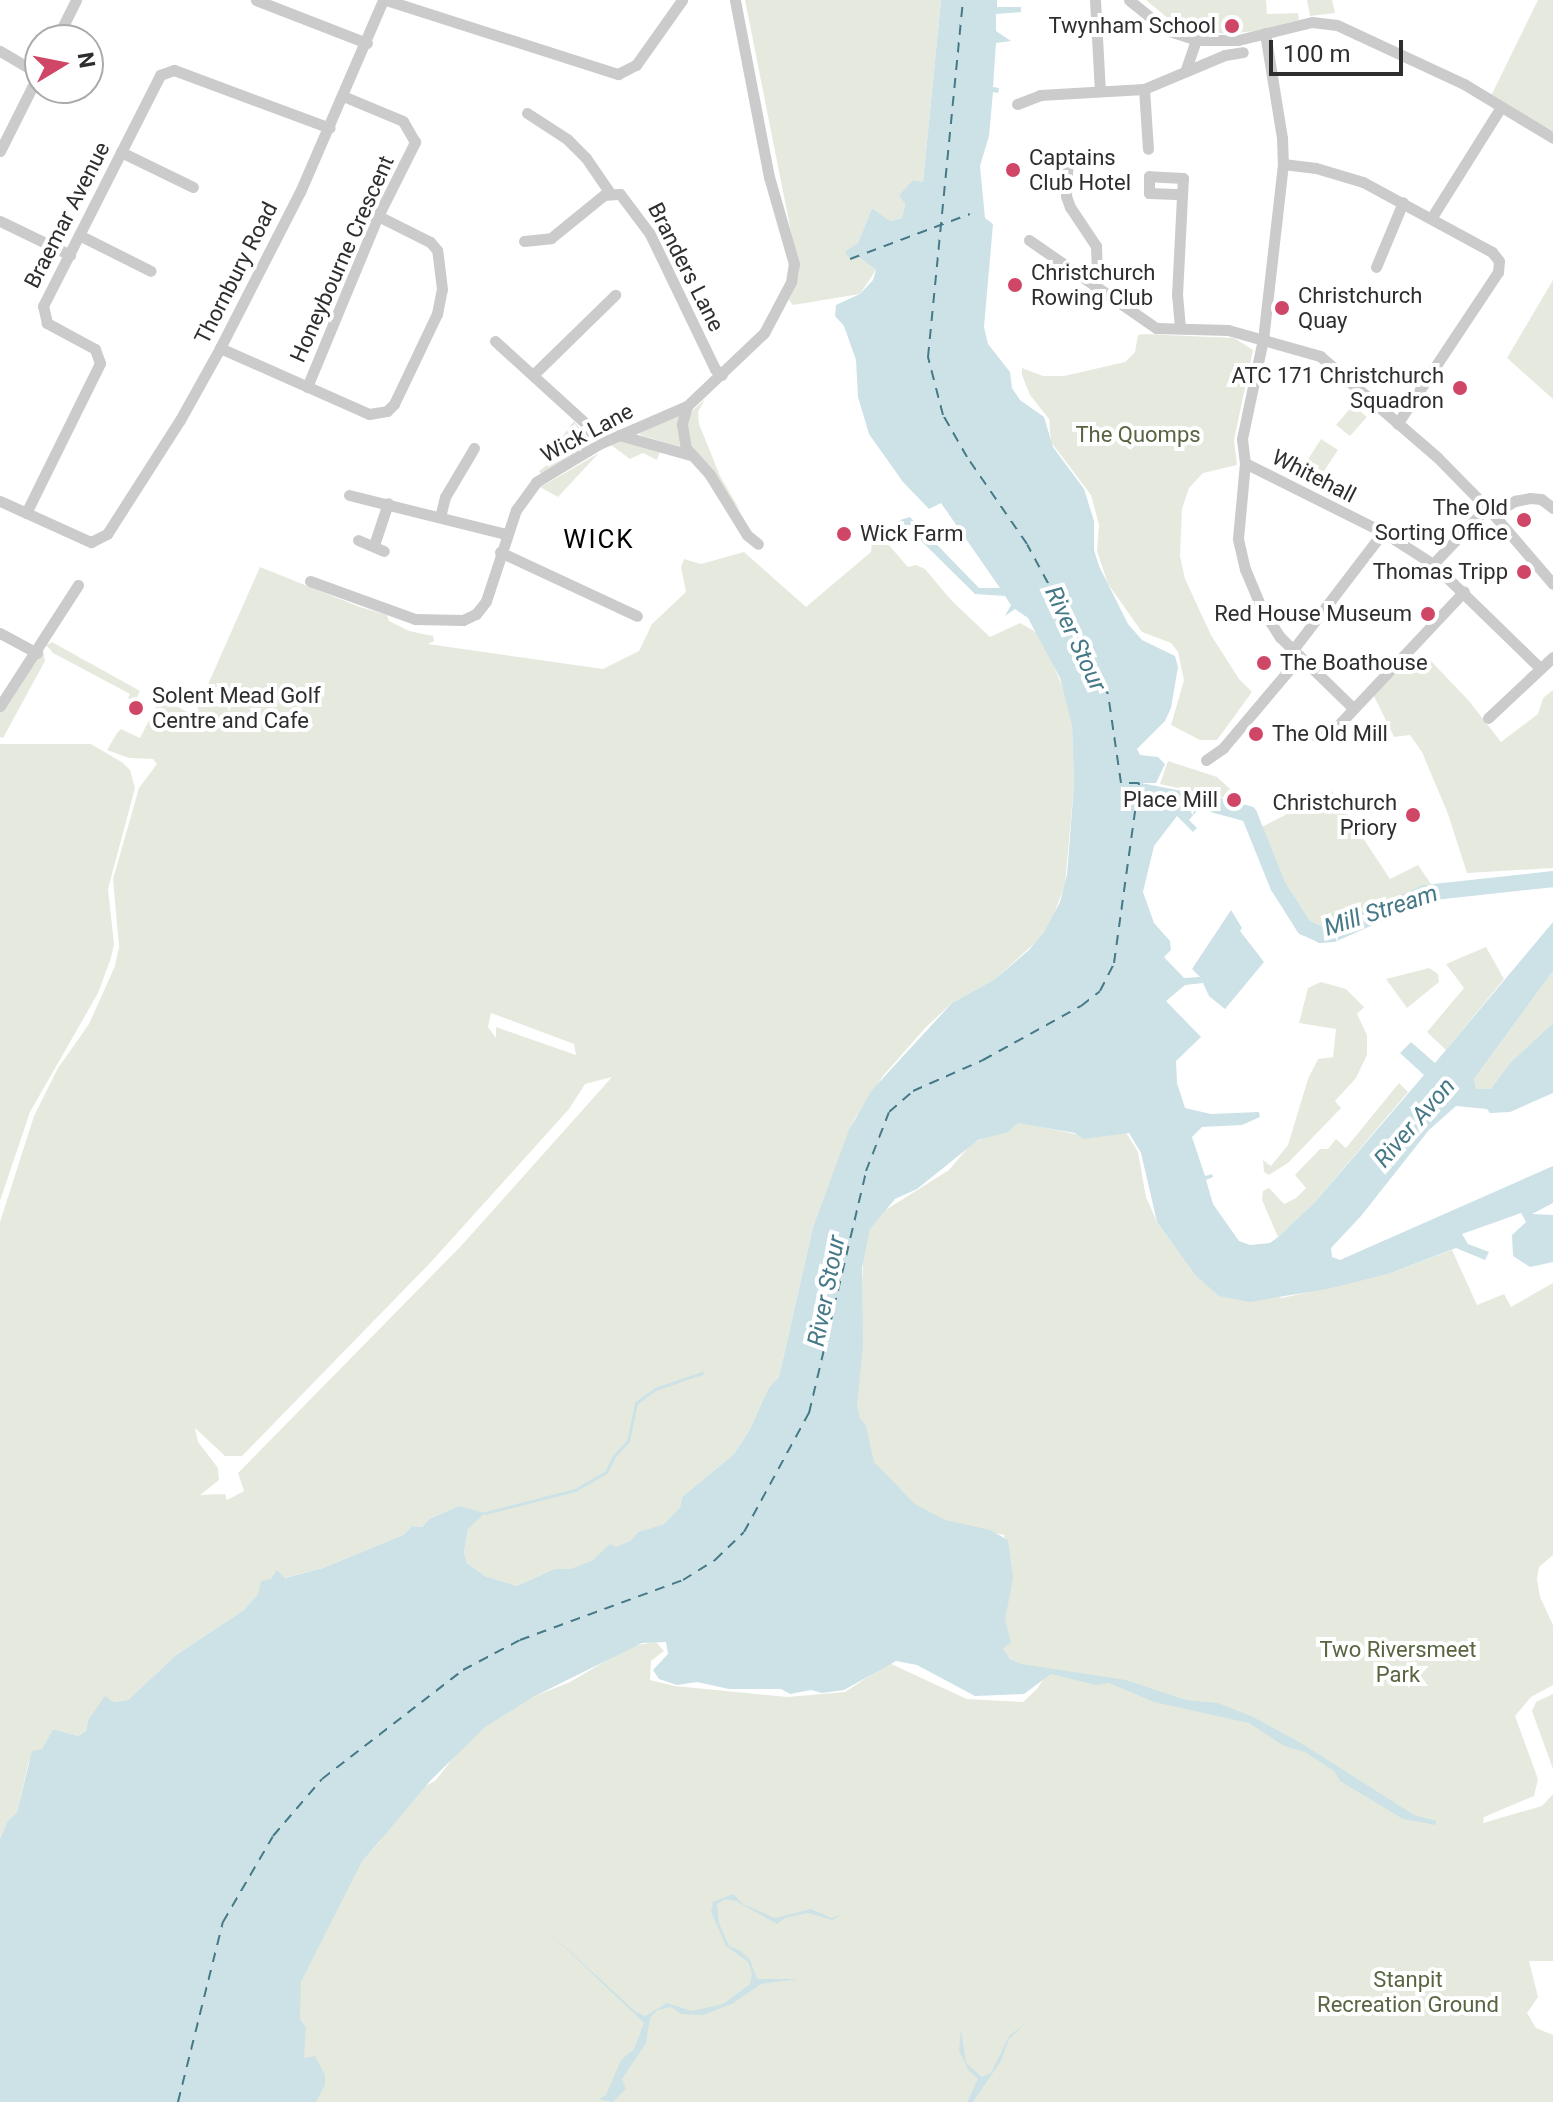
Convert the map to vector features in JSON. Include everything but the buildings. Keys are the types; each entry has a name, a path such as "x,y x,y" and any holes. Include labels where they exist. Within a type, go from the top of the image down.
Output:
{"street":[{"path":"64,24 76,0"},
{"path":"256,0 367,43"},
{"path":"384,0 618,74 636,65 682,0"},
{"name":"Thornbury Road","path":"26,513 91,542 107,534 180,420 220,348 330,128 384,0"},
{"name":"Wick Lane","path":"310,581 415,619 463,620 476,614 486,601 505,534 516,510 536,482 599,444 687,406 769,326 794,271 769,177 735,0"},
{"path":"1095,0 1100,91"},
{"path":"1129,0 1139,12 1166,30 1196,40 1238,40 1312,22 1337,25 1464,84 1553,138"},
{"name":"Whitehall","path":"1265,33 1282,138 1283,164 1263,339 1242,439 1245,463 1383,532 1433,564 1539,667"},
{"path":"1186,70 1196,40"},
{"path":"0,51 24,64"},
{"path":"1017,104 1040,95 1144,89 1186,70 1243,52"},
{"name":"Braemar Avenue","path":"26,513 100,363 95,349 47,323 43,306 160,75 174,70 330,128"},
{"path":"1144,89 1148,149"},
{"name":"Honeybourne Crescent","path":"307,387 378,216 413,151 413,133 403,121 343,96"},
{"path":"0,151 24,102"},
{"path":"1432,217 1501,107"},
{"name":"Branders Lane","path":"527,113 567,139 599,174 610,193 626,199 650,234 715,369 722,375"},
{"path":"121,152 193,187"},
{"path":"1068,154 1066,196 1096,246 1099,261 1093,284"},
{"path":"1283,164 1316,168 1363,182 1432,217 1492,252 1499,261 1498,272 1397,424"},
{"path":"524,241 551,238 562,233 610,193"},
{"path":"1180,328 1177,295 1182,194"},
{"path":"1376,267 1403,202"},
{"path":"220,348 369,414 387,411 394,404 441,317 442,289 437,250 430,242 378,216"},
{"path":"0,221 70,255"},
{"path":"79,235 151,271"},
{"path":"1029,240 1156,328 1228,330 1320,356 1490,510 1553,584"},
{"path":"533,375 615,295"},
{"path":"495,341 585,423 599,444"},
{"path":"687,406 682,432 690,455 710,475 747,535 758,544"},
{"path":"619,435 690,455"},
{"path":"440,517 445,497 474,448"},
{"path":"1245,463 1238,539 1245,569 1261,607 1295,654 1353,708"},
{"path":"349,495 505,534"},
{"path":"1433,564 1490,510 1530,498 1541,499 1553,508"},
{"path":"0,501 26,513"},
{"path":"358,540 379,548 388,503"},
{"path":"1206,760 1223,748 1383,532"},
{"path":"500,552 637,616"},
{"path":"0,706 78,585"},
{"path":"1316,736 1329,735 1464,591"},
{"path":"0,633 37,653"},
{"path":"1488,718 1553,657"}],"green space":[{"path":"745,0 941,0 923,182 913,180 900,194 905,204 902,218 890,221 872,208 858,243 859,257 876,270 860,294 793,305 789,300 799,272"},
{"path":"1146,0 1266,0 1267,14 1298,13 1299,20 1256,31 1227,34 1200,31 1170,20"},
{"path":"1307,0 1332,0 1335,13 1310,16"},
{"path":"1538,0 1553,0 1553,138 1489,100"},
{"path":"1553,280 1553,399 1507,358"},
{"name":"The Quomps","path":"1138,335 1234,338 1253,350 1234,440 1237,465 1203,473 1189,488 1182,509 1180,556 1185,579 1211,635 1239,679 1252,692 1217,740 1200,740 1171,725 1184,680 1178,652 1171,643 1142,632 1108,584 1097,551 1099,525 1091,495 1051,442 1049,419 1030,395 1022,375 1022,368 1043,376 1064,376 1125,362 1135,352"},
{"path":"705,399 698,412 699,424 720,476 741,512 692,451 685,431 689,414"},
{"path":"1353,405 1367,417 1350,436 1336,425"},
{"path":"680,414 684,448 640,435 641,432"},
{"path":"574,421 583,433 581,444 585,448 541,474 539,471 555,459 550,453"},
{"path":"1321,439 1338,450 1318,480 1302,469"},
{"path":"621,441 661,449 657,460 643,453 630,459 611,445"},
{"path":"599,453 558,497 540,487 565,473"},
{"path":"873,527 908,567 916,565 925,569 951,600 990,637 1020,623 1036,632 1048,652 1064,691 1072,726 1074,785 1065,885 1050,924 1036,942 995,979 952,1003 926,1027 883,1076 854,1120 813,1227 779,1377 769,1387 750,1429 734,1454 682,1497 680,1507 664,1524 638,1532 630,1541 593,1560 570,1569 554,1569 517,1586 485,1576 467,1563 464,1553 468,1529 475,1519 459,1506 429,1519 422,1527 412,1526 403,1535 323,1568 284,1578 278,1571 244,1610 176,1655 128,1700 114,1702 105,1697 88,1720 86,1731 78,1736 53,1729 42,1749 29,1761 17,1812 7,1822 0,1839 0,1222 34,1116 58,1068 89,1024 115,966 119,947 113,879 139,788 157,764 153,759 129,758 107,750 117,733 121,729 140,738 161,697 194,716 260,567 387,615 389,621 409,631 433,636 434,641 428,644 603,669 639,651 652,624 686,592 681,567 684,559 701,564 744,552 806,607 871,552","holes":["491,1013 574,1044 576,1055 496,1027 496,1038 488,1027","612,1077 461,1246 238,1473 244,1491 227,1500 225,1494 200,1495 219,1480 218,1468 198,1442 195,1428 225,1456 242,1456 431,1262 569,1109 585,1084"]},
{"path":"52,642 140,691 135,701 128,698 130,694 53,653 46,645"},
{"path":"43,650 45,661 3,738 0,737 0,713"},
{"path":"1414,656 1423,667 1430,660 1469,701 1501,742 1538,714 1543,698 1553,690 1553,868 1467,873 1448,814 1422,752 1410,735 1394,737 1372,692"},
{"path":"0,744 91,744 130,770 135,788 108,889 114,944 111,958 98,993 30,1112 0,1201"},
{"path":"1168,761 1217,777 1230,789 1224,798 1160,784"},
{"path":"1332,791 1390,879 1418,865 1431,884 1337,927 1312,928 1252,832"},
{"path":"1486,947 1504,979 1446,1050 1427,1032 1464,988 1446,964"},
{"path":"1429,968 1438,974 1439,982 1407,1008 1386,979"},
{"path":"1553,971 1553,1023 1510,1063 1491,1090 1476,1089 1474,1079"},
{"path":"1321,982 1346,989 1364,1007 1357,1014 1367,1035 1367,1055 1356,1078 1335,1101 1341,1108 1288,1163 1269,1175 1264,1172 1263,1160 1271,1166 1288,1145 1308,1079 1318,1059 1333,1057 1336,1029 1299,1023 1308,988"},
{"path":"1399,1083 1408,1092 1315,1202 1278,1237 1262,1200 1263,1191 1269,1188 1284,1204 1296,1198 1306,1188 1295,1175 1320,1149 1328,1149 1336,1139 1346,1148"},
{"path":"1019,1122 1075,1134 1121,1124 1138,1152 1146,1197 1157,1222 1195,1275 1282,1298 1388,1274 1452,1250 1477,1305 1504,1294 1511,1307 1553,1283 1553,1555 1539,1567 1537,1579 1540,1597 1553,1625 1553,1685 1531,1697 1515,1716 1538,1779 1534,1796 1484,1817 1483,1823 1542,1806 1553,1794 1553,1961 1529,1961 1538,1997 1527,2013 1536,2028 1553,2035 1553,2102 285,2102 289,1991 346,1880 380,1841 401,1801 436,1780 471,1735 515,1704 570,1682 631,1646 656,1642 664,1651 651,1661 650,1680 675,1686 787,1697 845,1692 889,1663 967,1699 1023,1702 1037,1689 1047,1674 1022,1667 1001,1652 1001,1617 1012,1575 1004,1535 946,1523 911,1504 874,1472 856,1417 864,1242 876,1216 949,1170 971,1144"},
{"path":"1553,1694 1553,1769 1532,1711 1536,1702"}],"water":[{"path":"941,0 997,0 997,7 1021,7 1021,12 996,14 996,31 1011,41 996,43 993,87 999,88 998,93 993,92 989,136 980,166 985,218 993,224 984,327 988,344 1010,372 1012,388 1020,400 1044,417 1053,447 1084,489 1094,521 1094,550 1099,566 1128,624 1142,640 1175,656 1178,667 1171,708 1165,721 1137,749 1140,755 1158,757 1165,764 1156,783 1141,783 1218,798 1227,804 1216,804 1234,808 1233,812 1200,807 1189,820 1197,828 1193,832 1177,816 1154,846 1143,892 1154,923 1170,941 1171,950 1164,957 1184,978 1200,977 1192,969 1231,910 1242,928 1240,931 1264,962 1225,1009 1209,996 1203,983 1185,985 1166,1001 1201,1037 1176,1061 1177,1083 1185,1108 1211,1114 1259,1112 1260,1117 1242,1125 1202,1127 1192,1137 1205,1176 1212,1174 1213,1177 1206,1180 1213,1204 1239,1241 1250,1245 1270,1243 1278,1237 1315,1202 1424,1075 1400,1053 1411,1042 1435,1063 1553,922 1553,971 1474,1079 1476,1089 1491,1089 1510,1063 1553,1023 1553,1093 1510,1112 1490,1113 1487,1109 1456,1106 1429,1130 1361,1216 1331,1248 1332,1257 1340,1260 1553,1166 1553,1203 1532,1214 1553,1215 1553,1262 1530,1267 1513,1256 1512,1235 1526,1222 1521,1213 1462,1234 1468,1244 1489,1252 1485,1260 1456,1248 1388,1274 1327,1289 1250,1302 1219,1296 1195,1275 1157,1222 1141,1153 1129,1133 1083,1139 1075,1133 1018,1123 1008,1132 978,1140 917,1189 895,1199 870,1229 862,1268 863,1346 857,1405 860,1418 866,1426 874,1462 915,1504 945,1520 990,1530 1008,1540 1013,1578 1005,1620 1011,1642 1003,1649 1010,1659 1021,1664 1126,1680 1186,1700 1218,1703 1253,1717 1301,1743 1414,1815 1436,1821 1436,1825 1403,1819 1340,1781 1334,1771 1305,1752 1284,1746 1249,1723 1154,1702 1109,1683 1096,1685 1051,1674 1024,1694 975,1696 917,1665 896,1661 844,1690 822,1693 811,1690 790,1694 781,1689 729,1689 697,1682 677,1685 659,1679 653,1670 668,1654 666,1642 642,1643 533,1697 485,1727 431,1780 361,1863 301,1982 300,2019 306,2028 304,2058 315,2056 325,2075 325,2085 316,2102 0,2102 0,1839 7,1822 17,1812 32,1751 42,1749 53,1729 78,1736 86,1731 88,1720 105,1696 114,1702 128,1700 176,1655 244,1610 258,1594 261,1581 271,1579 277,1570 285,1578 323,1568 403,1535 412,1526 422,1527 429,1519 459,1506 485,1513 468,1529 464,1553 467,1563 485,1576 517,1586 554,1569 570,1569 593,1560 610,1544 616,1547 630,1541 638,1532 664,1524 680,1507 682,1497 734,1454 750,1429 769,1387 779,1377 813,1227 849,1130 872,1090 952,1003 995,979 1029,950 1044,932 1060,902 1067,875 1074,785 1072,726 1060,678 1028,618 1015,609 1005,616 1011,605 1005,596 975,594 900,520 910,517 979,588 1000,588 941,503 929,509 903,482 869,434 858,397 856,360 844,326 835,316 836,305 860,294 873,280 876,270 859,257 851,260 845,252 858,243 872,208 890,221 902,218 905,204 899,195 913,180 923,182"},
{"path":"733,1894 743,1904 775,1918 811,1909 832,1918 842,1914 832,1920 808,1913 785,1918 777,1924 736,1901 726,1899 717,1904 719,1923 729,1946 741,1951 750,1960 757,1979 799,1979 761,1984 732,2004 703,2015 681,2014 671,2007 657,2010 650,2018 646,2043 622,2079 626,2089 613,2102 599,2099 606,2095 621,2060 634,2049 644,2023 540,1924 636,2012 645,2016 667,2003 692,2011 723,2004 750,1984 752,1974 748,1962 726,1946 711,1912 713,1902"},
{"path":"1026,2023 1009,2039 1001,2061 973,2102 967,2102 978,2079 969,2071 959,2051 961,2029 966,2063 982,2077 991,2073 1009,2036"}],"waterway":[{"name":"Mill Stream","path":"1215,805 1249,814 1278,886 1304,927 1321,935 1333,934 1425,893 1553,879"},
{"path":"485,1513 575,1490 606,1472 614,1456 628,1441 636,1403 655,1389 702,1373"}],"ferry route":[{"path":"178,2102 223,1922 273,1836 322,1779 463,1670 520,1640 683,1580 715,1560 744,1532 809,1413 866,1171 889,1112 913,1091 983,1060 1081,1006 1100,991 1114,963 1139,783 1121,783 1108,694 1027,544 967,457 943,415 928,357 963,0"},
{"path":"850,259 970,214"}],"place":[{"name":"Twynham School","path":"1232,26"},
{"name":"Captains Club Hotel","path":"1013,170"},
{"name":"Christchurch Rowing Club","path":"1015,285"},
{"name":"Christchurch Quay","path":"1282,308"},
{"name":"ATC 171 Christchurch Squadron","path":"1460,388"},
{"name":"The Old Sorting Office","path":"1524,520"},
{"name":"Wick Farm","path":"844,534"},
{"name":"Thomas Tripp","path":"1524,572"},
{"name":"Red House Museum","path":"1428,614"},
{"name":"The Boathouse","path":"1264,663"},
{"name":"Solent Mead Golf Centre and Cafe","path":"136,708"},
{"name":"The Old Mill","path":"1256,734"},
{"name":"Place Mill","path":"1234,800"},
{"name":"Christchurch Priory","path":"1413,815"}],"district":[{"name":"WICK","path":"599,540"}],"water label":[{"name":"River Stour","path":"1075,639"},
{"name":"River Avon","path":"1415,1123"},
{"name":"River Stour","path":"827,1291"}],"park label":[{"name":"Two Riversmeet Park","path":"1398,1662"},
{"name":"Stanpit Recreation Ground","path":"1408,1992"}]}
